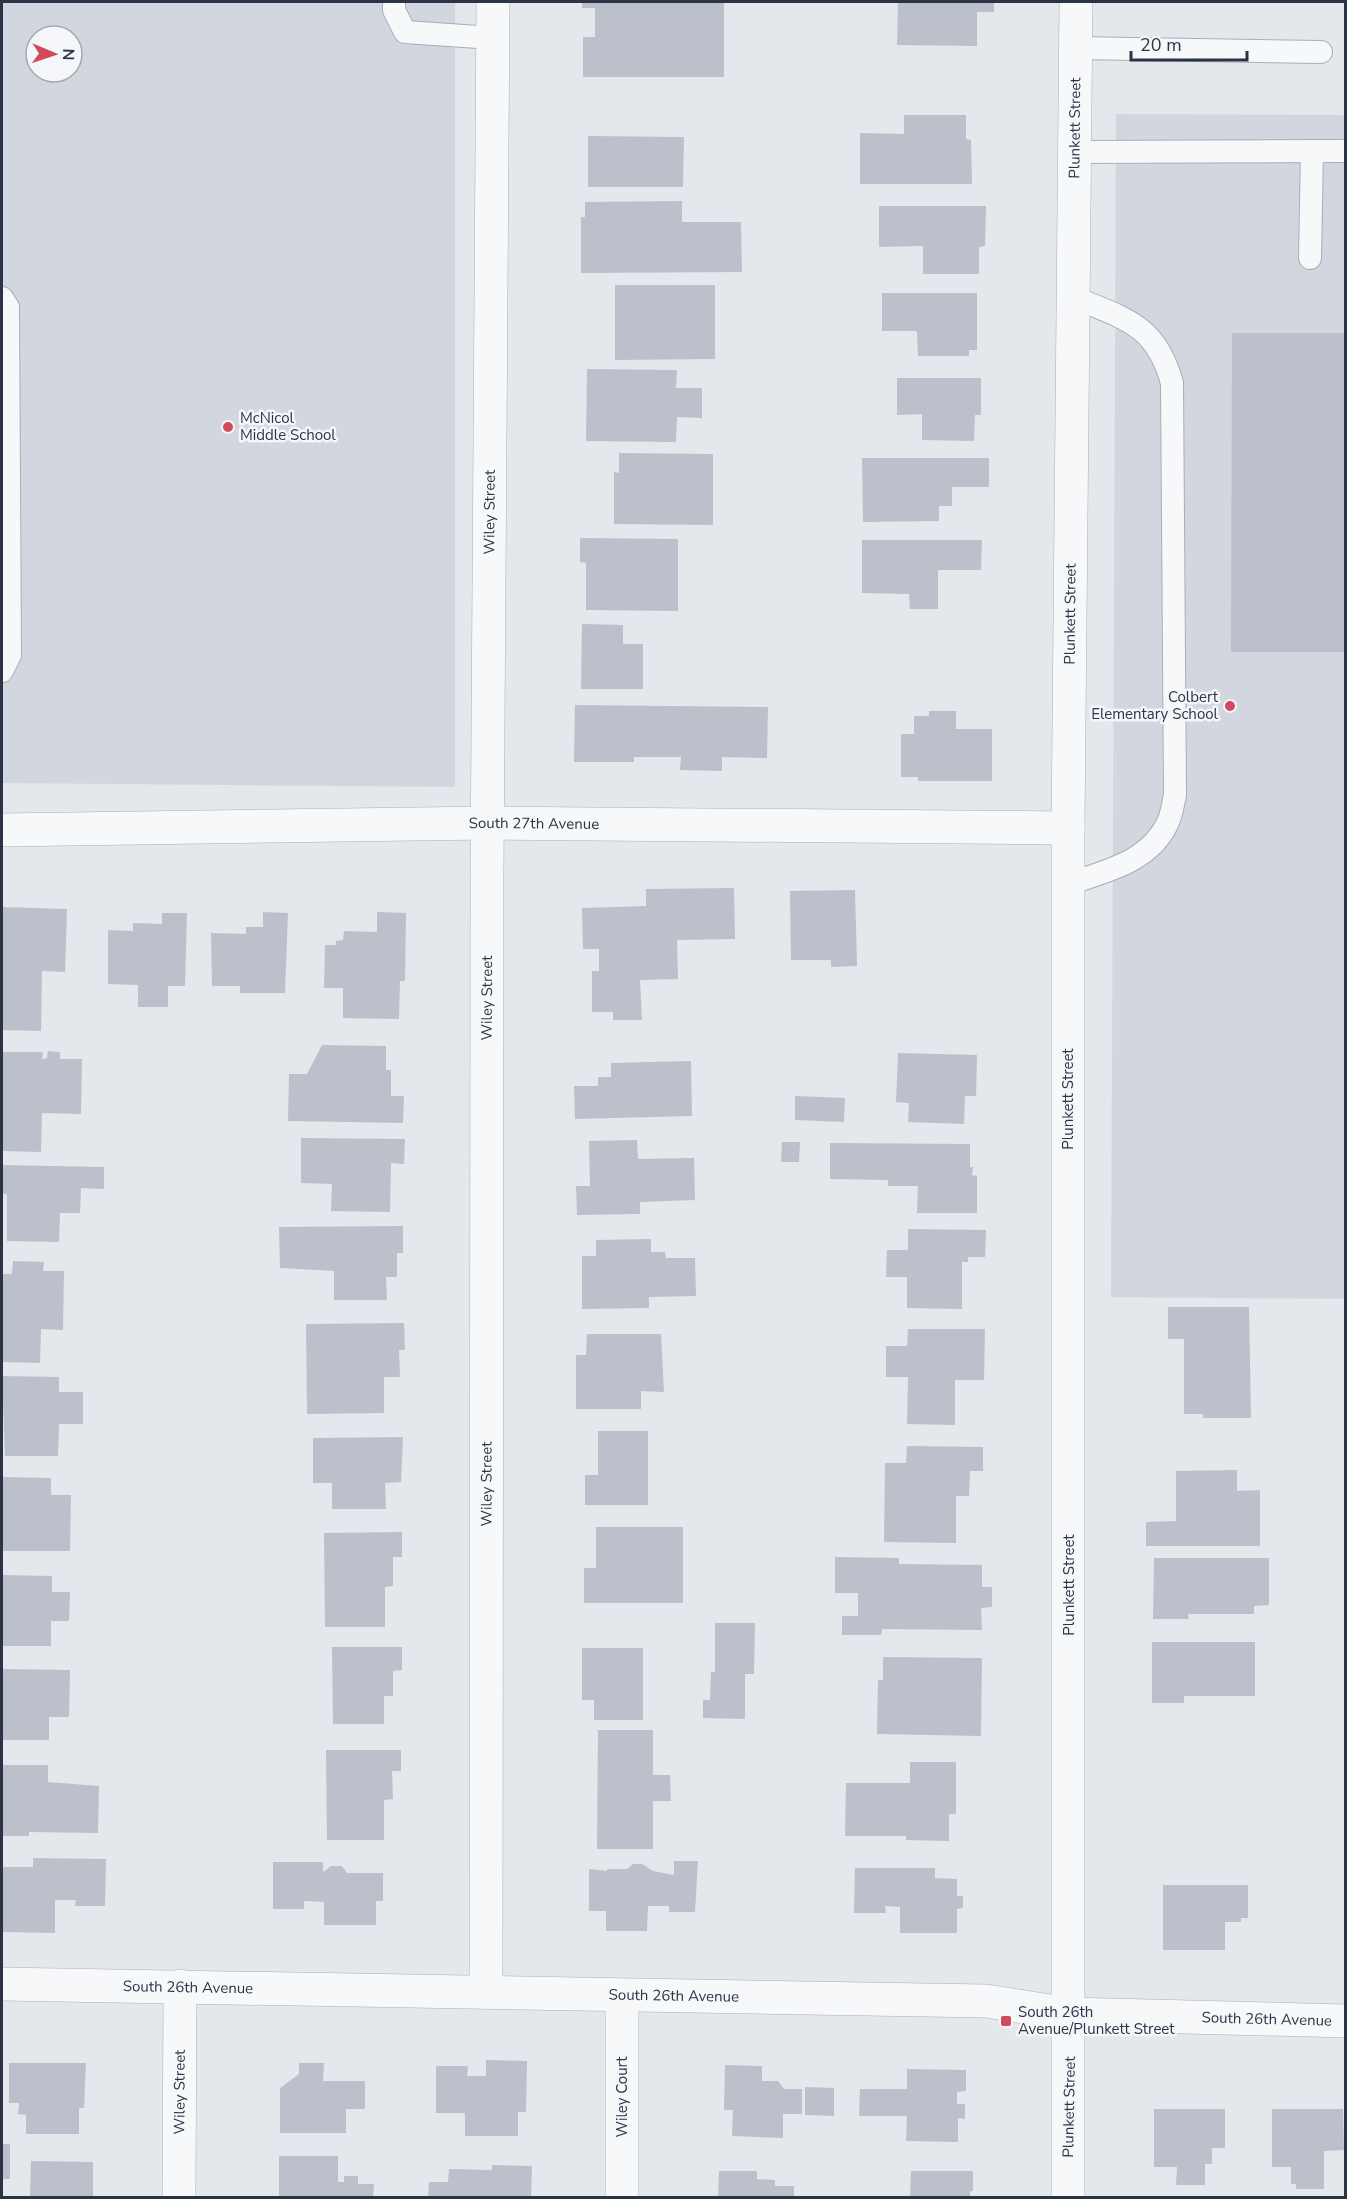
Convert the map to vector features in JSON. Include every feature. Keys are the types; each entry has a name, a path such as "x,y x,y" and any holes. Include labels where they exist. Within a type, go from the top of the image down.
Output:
{"street":[{"name":"Wiley Street","path":"486,1992 488,823 494,2"},
{"name":"Plunkett Street","path":"1068,2198 1068,828 1076,2"},
{"name":"South 27th Avenue","path":"2,830 488,823 1068,828"},
{"name":"South 26th Avenue","path":"2,1984 486,1992 622,1997 986,2001 1069,2014 1346,2021"},
{"name":"Wiley Street","path":"179,2198 180,1986"},
{"name":"Wiley Court","path":"622,1997 622,2198"}],"lane":[{"path":"394,2 394,10 405,32 493,38"},
{"path":"1076,48 1321,52"},
{"path":"1310,258 1312,151"},
{"path":"1074,153 1346,151"},
{"path":"1068,884 1131,861 1151,847 1168,821 1175,795 1172,383 1166,360 1152,338 1131,322 1073,297"},
{"path":"2,298 8,308 5,560 10,655 2,671"}],"shaded area":[{"name":"McNicol Middle School","path":"2,2 455,2 455,787 2,783"},
{"name":"Colbert Elementary School","path":"1116,114 1345,115 1345,1299 1111,1297"}],"building":[{"path":"582,2 724,3 724,77 583,77 583,37 595,37 595,8 582,8"},
{"path":"898,2 994,2 994,12 977,12 977,46 897,45"},
{"path":"904,115 966,115 966,139 971,140 972,184 860,184 860,133 904,134"},
{"path":"588,136 684,137 683,187 588,187"},
{"path":"682,201 682,222 741,222 742,272 581,273 581,217 585,217 585,202"},
{"path":"879,206 986,206 985,246 979,247 979,274 923,274 923,246 879,247"},
{"path":"615,285 715,285 715,359 615,360"},
{"path":"882,293 977,293 977,350 969,350 969,356 918,356 917,331 882,331"},
{"path":"1232,333 1346,333 1346,652 1231,652"},
{"path":"587,369 677,370 676,388 702,388 702,418 677,417 676,442 586,441"},
{"path":"897,378 981,378 981,415 975,415 974,441 922,440 922,414 897,415"},
{"path":"619,453 713,454 713,525 614,524 614,472 619,473"},
{"path":"862,458 989,458 989,487 952,487 952,506 939,506 939,521 863,522"},
{"path":"580,538 678,539 678,611 586,610 586,563 580,562"},
{"path":"862,540 982,540 981,570 938,570 938,609 910,609 909,594 862,593"},
{"path":"582,624 623,625 623,644 643,644 643,689 581,689"},
{"path":"575,705 768,707 767,758 722,757 722,771 680,770 681,757 634,757 634,762 574,762"},
{"path":"929,711 956,711 956,729 992,729 992,781 918,781 918,777 901,777 901,734 914,734 914,716 929,716"},
{"path":"734,888 735,939 677,940 678,979 640,980 642,1020 613,1020 613,1012 592,1012 592,971 599,971 599,949 583,949 582,908 646,906 646,889"},
{"path":"855,890 857,966 831,967 831,960 791,960 790,891"},
{"path":"2,907 67,909 65,972 42,971 41,1031 2,1030"},
{"path":"263,912 288,913 285,993 240,993 240,986 212,986 211,933 246,934 246,927 263,927"},
{"path":"377,912 406,913 405,981 400,981 399,1019 343,1018 343,988 324,988 325,945 336,945 336,941 343,940 344,931 377,932"},
{"path":"162,913 187,913 185,986 168,986 168,1007 138,1007 138,985 108,984 108,930 133,931 133,923 162,924"},
{"path":"322,1045 386,1046 386,1070 391,1070 391,1096 404,1096 403,1123 288,1121 289,1074 307,1074"},
{"path":"48,1051 60,1052 60,1059 82,1059 81,1114 42,1113 41,1152 2,1151 2,1052 43,1052 42,1059 47,1058"},
{"path":"898,1053 977,1055 976,1096 965,1096 964,1124 908,1122 909,1103 896,1102"},
{"path":"691,1061 692,1116 575,1119 574,1086 598,1086 598,1077 611,1077 611,1063"},
{"path":"795,1096 845,1098 844,1122 795,1120"},
{"path":"301,1138 405,1139 404,1164 391,1163 390,1212 331,1211 332,1184 301,1183"},
{"path":"637,1140 638,1159 694,1158 695,1200 640,1202 640,1214 577,1215 576,1186 590,1186 589,1141"},
{"path":"782,1142 800,1142 799,1162 781,1162"},
{"path":"830,1143 970,1144 970,1167 973,1167 972,1175 977,1176 977,1213 917,1213 918,1186 888,1186 888,1180 830,1179"},
{"path":"2,1165 104,1167 104,1189 81,1188 80,1213 60,1213 59,1242 7,1241 7,1194 2,1194"},
{"path":"403,1226 403,1253 397,1253 397,1277 386,1277 387,1300 334,1300 334,1271 280,1268 279,1227"},
{"path":"908,1229 986,1230 985,1257 968,1257 968,1262 962,1262 962,1309 907,1308 907,1277 886,1277 887,1250 908,1250"},
{"path":"651,1239 651,1252 665,1252 666,1258 695,1258 696,1296 649,1297 649,1308 582,1309 582,1256 596,1256 596,1240"},
{"path":"13,1261 44,1262 43,1271 64,1271 63,1330 41,1329 40,1363 2,1362 2,1274 12,1274"},
{"path":"1168,1307 1249,1307 1251,1418 1203,1418 1203,1414 1184,1414 1184,1339 1168,1339"},
{"path":"404,1323 405,1350 399,1350 400,1377 384,1377 384,1413 307,1414 306,1324"},
{"path":"908,1329 985,1329 984,1380 955,1380 955,1425 907,1424 908,1377 886,1377 886,1346 907,1346"},
{"path":"587,1334 661,1334 664,1392 641,1391 641,1409 576,1409 576,1355 586,1355"},
{"path":"2,1376 59,1377 59,1392 83,1392 83,1424 59,1424 58,1456 5,1456"},
{"path":"598,1431 648,1431 648,1505 585,1505 585,1475 598,1475"},
{"path":"403,1437 401,1482 385,1483 386,1509 332,1509 332,1483 313,1483 313,1438"},
{"path":"907,1446 983,1447 983,1471 970,1471 969,1496 956,1496 956,1543 884,1542 885,1463 906,1463"},
{"path":"1237,1470 1237,1491 1260,1490 1260,1546 1146,1546 1146,1522 1176,1521 1176,1471"},
{"path":"2,1477 51,1478 51,1495 71,1495 70,1551 2,1551"},
{"path":"596,1527 683,1527 683,1603 584,1603 584,1568 596,1568"},
{"path":"402,1532 402,1557 393,1557 393,1586 385,1587 385,1627 325,1627 324,1533"},
{"path":"835,1557 899,1558 899,1564 982,1565 982,1587 992,1587 992,1607 981,1608 982,1630 882,1629 881,1635 842,1635 842,1616 858,1616 858,1593 835,1593"},
{"path":"1154,1558 1269,1558 1269,1605 1254,1606 1254,1614 1188,1614 1189,1619 1153,1619"},
{"path":"2,1575 52,1576 52,1592 70,1592 69,1621 51,1621 51,1646 2,1646"},
{"path":"715,1623 755,1623 754,1674 745,1674 745,1719 703,1718 703,1700 710,1700 711,1672 715,1672"},
{"path":"1152,1642 1255,1642 1255,1696 1184,1696 1184,1703 1152,1703"},
{"path":"332,1647 402,1647 402,1670 393,1671 393,1696 384,1696 384,1724 333,1724"},
{"path":"582,1648 643,1648 643,1720 594,1720 594,1700 582,1700"},
{"path":"883,1657 982,1658 981,1736 877,1734 878,1680 883,1680"},
{"path":"2,1669 70,1670 69,1717 49,1717 49,1740 2,1740"},
{"path":"598,1730 653,1730 653,1775 670,1775 671,1801 653,1801 653,1849 597,1849"},
{"path":"326,1750 401,1750 401,1771 392,1771 393,1799 384,1800 384,1840 327,1840"},
{"path":"910,1762 956,1762 956,1814 949,1814 949,1841 906,1840 906,1836 845,1836 846,1783 910,1783"},
{"path":"2,1765 48,1765 48,1782 99,1786 98,1833 29,1832 29,1836 2,1836"},
{"path":"33,1858 106,1859 105,1906 75,1906 76,1900 55,1900 55,1933 2,1932 2,1867 33,1867"},
{"path":"674,1861 698,1861 695,1912 669,1912 669,1906 648,1906 647,1931 606,1931 606,1911 589,1911 589,1869 607,1871 607,1869 627,1869 633,1864 642,1864 653,1871 674,1875"},
{"path":"273,1862 323,1862 323,1872 331,1866 342,1866 347,1873 383,1873 383,1901 376,1901 376,1925 324,1925 324,1902 304,1901 304,1909 273,1909"},
{"path":"855,1868 935,1868 935,1878 957,1879 957,1896 963,1896 963,1908 957,1909 957,1933 900,1933 900,1907 885,1906 886,1913 854,1913"},
{"path":"1163,1885 1248,1885 1248,1918 1241,1918 1241,1922 1225,1922 1225,1950 1163,1950"},
{"path":"486,2060 527,2061 526,2112 518,2112 518,2136 465,2136 465,2113 436,2113 436,2066 468,2066 467,2076 486,2076"},
{"path":"9,2063 86,2063 84,2108 79,2108 79,2134 26,2134 26,2115 18,2114 19,2103 9,2103"},
{"path":"299,2063 324,2063 323,2081 365,2081 365,2109 346,2109 346,2133 280,2133 280,2088 299,2074"},
{"path":"725,2065 762,2066 762,2081 778,2081 784,2089 802,2089 802,2114 783,2114 783,2138 732,2136 733,2110 724,2110"},
{"path":"907,2069 966,2070 966,2091 957,2092 957,2104 965,2104 965,2119 958,2118 958,2142 906,2141 907,2116 859,2116 860,2089 907,2089"},
{"path":"805,2087 834,2088 834,2116 805,2115"},
{"path":"1154,2109 1225,2109 1225,2148 1212,2148 1212,2164 1205,2164 1205,2185 1176,2185 1177,2167 1154,2167"},
{"path":"1272,2109 1343,2109 1344,2150 1324,2151 1324,2189 1296,2189 1296,2184 1291,2184 1291,2167 1272,2167"},
{"path":"2,2144 10,2144 10,2179 2,2179"},
{"path":"279,2156 338,2156 338,2182 344,2182 344,2176 358,2176 358,2184 374,2184 373,2198 279,2198"},
{"path":"31,2161 93,2162 93,2198 30,2198"},
{"path":"492,2165 532,2166 531,2198 428,2198 429,2182 448,2182 449,2169 492,2170"},
{"path":"719,2171 757,2171 757,2179 775,2180 775,2186 794,2186 794,2198 718,2198"},
{"path":"911,2171 973,2171 973,2191 970,2191 970,2198 910,2198"}],"place":[{"name":"McNicol Middle School","path":"228,427"},
{"name":"Colbert Elementary School","path":"1230,706"},
{"name":"South 26th Avenue/Plunkett Street","path":"1006,2021"}]}
